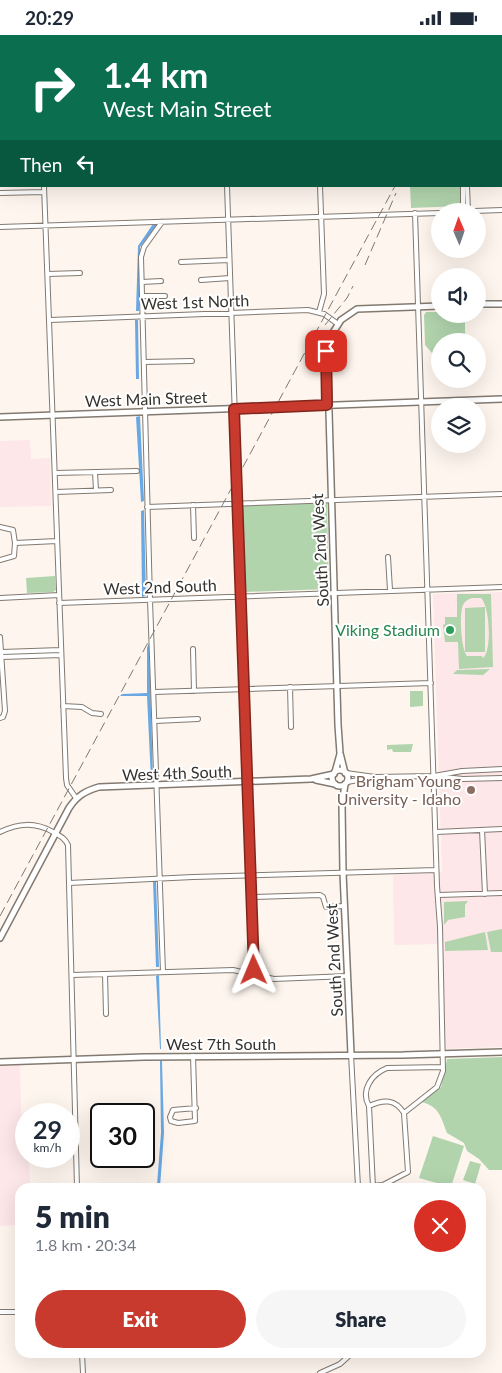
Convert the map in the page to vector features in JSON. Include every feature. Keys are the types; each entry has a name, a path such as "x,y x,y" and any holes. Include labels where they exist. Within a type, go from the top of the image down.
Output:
{"main road":[{"path":"486,304 502,303"},
{"path":"338,324 347,314 357,309 431,306"},
{"name":"South 2nd West","path":"338,324 328,338 326,351 340,753 346,773 342,805 343,873 351,1054"},
{"name":"West Main Street","path":"0,417 502,399"},
{"name":"South 2nd West","path":"340,753 334,773 335,784 342,805"},
{"name":"West 4th South","path":"76,797 99,787 249,783 311,779 340,771 346,773"},
{"name":"West 4th South","path":"311,779 335,784 346,783"},
{"path":"0,938 76,797"},
{"name":"West 7th South","path":"0,1062 193,1056 502,1052"}],"street":[{"path":"44,187 66,783 76,797"},
{"path":"227,187 240,597 252,875 254,970 252,974"},
{"path":"320,187 324,294 319,311 338,324"},
{"path":"462,187 463,203"},
{"path":"467,187 468,203"},
{"path":"0,193 44,191"},
{"path":"486,211 502,210"},
{"path":"404,1113 437,1087 443,1067 439,895 436,870 415,213"},
{"path":"0,227 431,213"},
{"path":"162,222 144,247 141,257 147,507 163,972"},
{"path":"181,262 230,260"},
{"path":"48,274 80,273"},
{"path":"201,280 230,278"},
{"path":"142,282 161,281"},
{"path":"142,297 165,296"},
{"name":"West 1st North","path":"50,319 300,310 319,311"},
{"path":"144,362 192,361"},
{"path":"55,473 137,471"},
{"path":"95,472 96,490"},
{"path":"56,492 111,490"},
{"path":"147,507 502,494"},
{"path":"193,505 194,538"},
{"path":"0,527 13,530 15,543 14,556 0,560"},
{"path":"15,543 57,541"},
{"path":"388,557 390,591"},
{"name":"West 2nd South","path":"59,603 502,587"},
{"path":"0,598 59,595"},
{"path":"1,637 2,717"},
{"path":"193,649 194,691"},
{"path":"2,654 61,652"},
{"path":"154,692 431,683"},
{"path":"290,687 291,727"},
{"path":"63,706 82,707 92,713 101,714"},
{"path":"155,721 198,719"},
{"path":"434,776 462,771 502,769"},
{"path":"346,773 375,777 502,778"},
{"path":"346,783 375,777"},
{"path":"0,832 16,825 34,824 64,838 68,845 77,1183"},
{"path":"436,831 502,829"},
{"path":"482,830 485,894"},
{"path":"69,883 160,878 436,870"},
{"path":"439,895 502,893"},
{"path":"252,897 320,895 323,897 326,907 344,906"},
{"path":"72,975 233,970 274,979 348,976"},
{"path":"105,974 106,1014"},
{"path":"351,1054 358,1183"},
{"path":"193,1056 196,1108 195,1121 178,1123 171,1121 170,1117 173,1110 196,1108"},
{"path":"373,1183 370,1106 366,1099 368,1084 380,1071 387,1068 443,1067"},
{"path":"370,1106 388,1101 395,1103 404,1113 408,1172 387,1183"},
{"path":"0,1312 15,1312"},
{"path":"82,1358 83,1373"},
{"path":"320,1373 340,1364 347,1358"}],"shaded area":[{"path":"30,440 31,459 50,458 51,506 0,507 0,441"},
{"name":"Brigham Young University - Idaho","path":"502,592 502,1047 442,1049 440,944 394,945 393,875 442,872 433,594"},
{"path":"20,1065 21,1103 15,1103 15,1168 29,1168 30,1183 15,1183 15,1225 0,1226 0,1066"}],"green space":[{"path":"410,187 461,187 461,203 431,203 431,207 411,208"},
{"path":"426,312 431,312 431,323 465,323 465,333 431,333 431,352 425,345 424,315"},
{"path":"327,503 329,589 245,592 242,506"},
{"path":"55,576 56,590 53,592 27,593 26,578"},
{"path":"457,594 491,594 493,667 459,669 458,642 445,642 443,625 445,624 445,617 457,617","holes":["472,598 481,598 486,610 489,629 488,647 483,658 482,656 467,656 463,646 461,623 462,609 465,602"]},
{"path":"485,607 485,652 465,652 465,608"},
{"path":"490,669 483,675 453,674 457,670"},
{"path":"410,691 423,691 423,706 410,707"},
{"path":"413,744 411,752 387,750 387,745"},
{"path":"468,901 465,905 465,917 448,920 444,925 444,902"},
{"path":"502,929 502,952 491,952 487,932"},
{"path":"485,932 488,950 445,951 445,942"},
{"path":"502,1057 502,1170 489,1170 479,1159 467,1151 464,1143 447,1133 436,1109 421,1102 441,1087 447,1059"},
{"path":"433,1136 464,1146 452,1183 437,1183 419,1178"},
{"path":"470,1161 481,1164 475,1183 463,1180"}],"water":[{"path":"153,224 158,224 140,247 139,311 136,311 138,246"},
{"path":"135,320 138,320 139,379 136,379"},
{"path":"140,416 144,501 141,502 136,417"},
{"path":"144,510 146,596 142,597 141,511"},
{"path":"149,643 153,780 151,780 147,696 120,696 122,694 147,693 147,648"},
{"path":"153,881 156,881 159,967 156,967"},
{"path":"159,975 161,1049 156,976"},
{"path":"160,1061 162,1061 164,1133 160,1183 157,1183 161,1133"}],"railway":[{"path":"0,916 394,187"},
{"path":"365,265 396,193"},
{"path":"325,325 347,298 353,286"}],"place":[{"name":"Viking Stadium","path":"450,630"},
{"name":"Brigham Young University - Idaho","path":"471,790"}],"route":[{"path":"254,970 249,783 234,409 327,405 326,351"}]}
